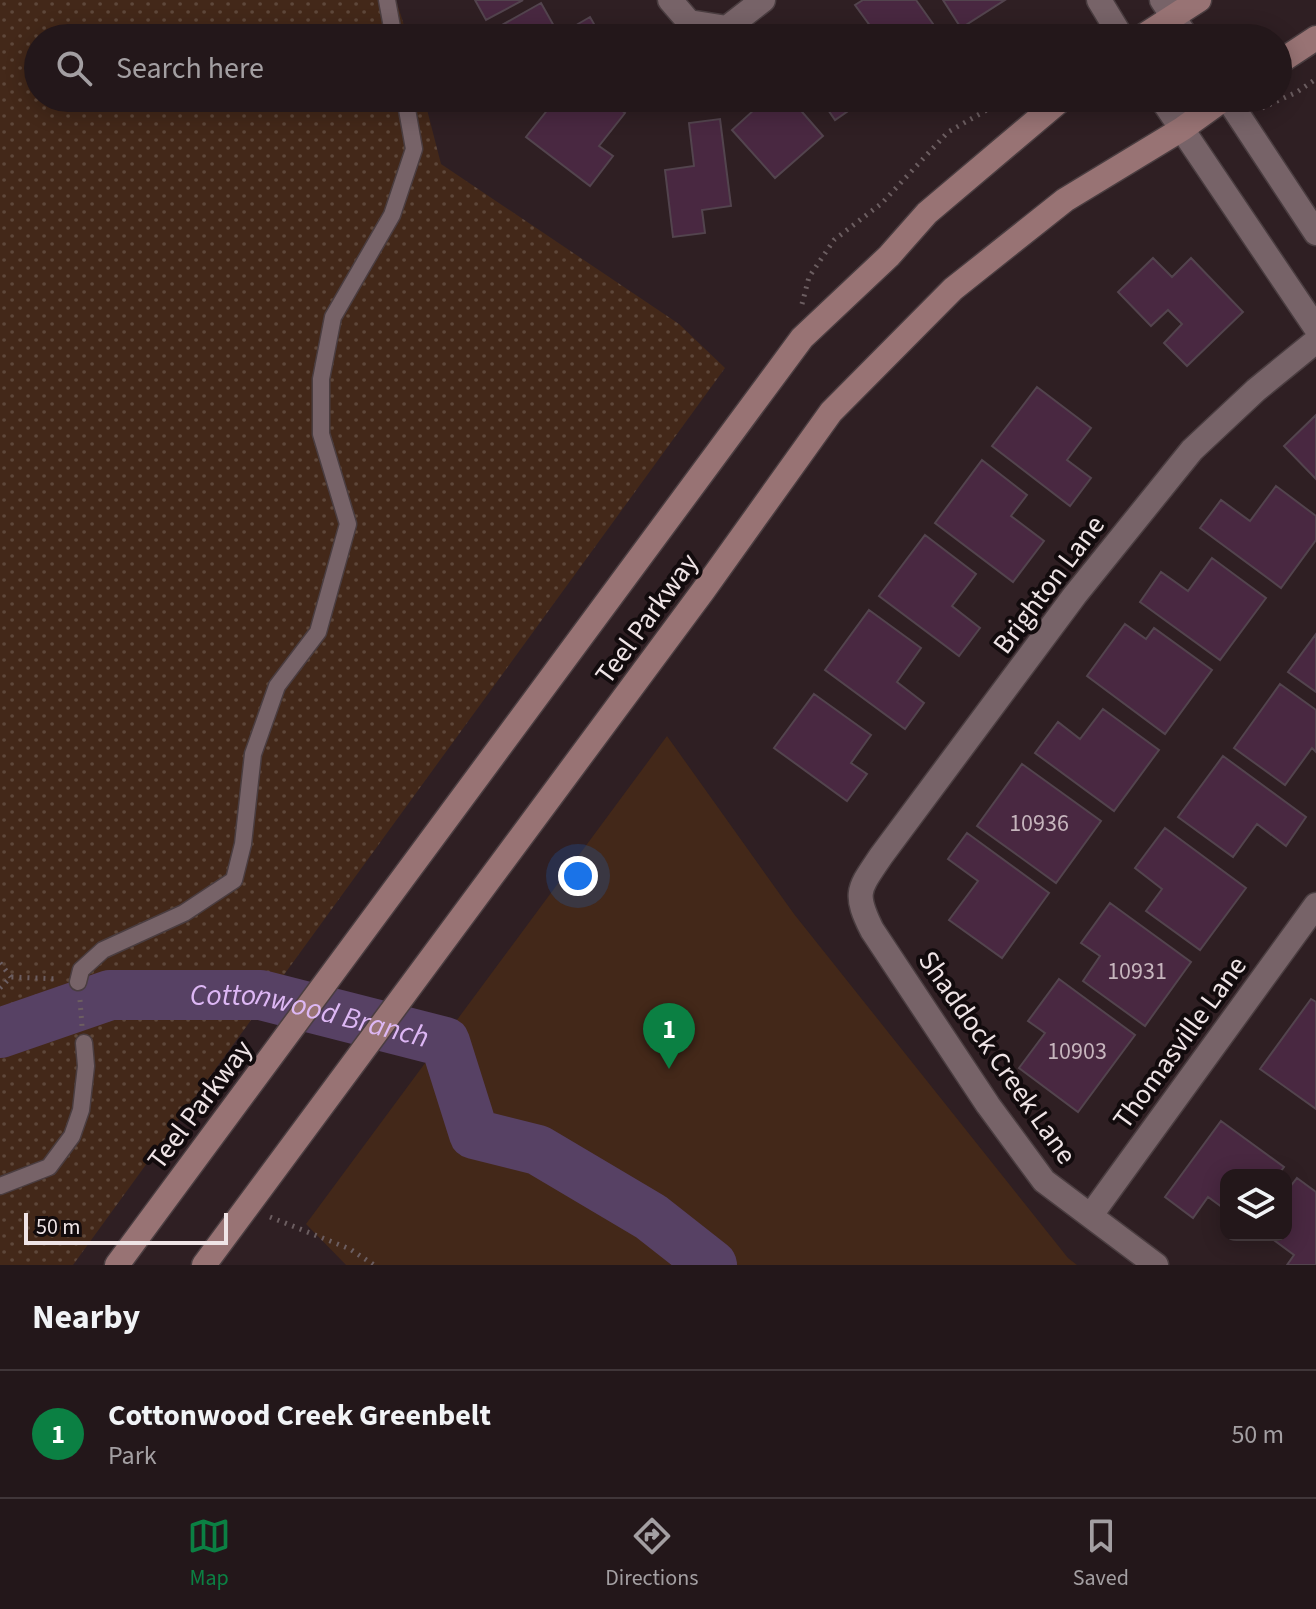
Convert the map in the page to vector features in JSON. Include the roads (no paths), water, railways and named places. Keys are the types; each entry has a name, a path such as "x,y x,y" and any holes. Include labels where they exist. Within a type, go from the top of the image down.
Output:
{"main road":[{"path":"1153,24 1167,8 1199,0"},
{"path":"1292,54 1316,38"},
{"name":"Teel Parkway","path":"117,1265 802,338 889,256 927,213 1046,112"},
{"name":"Teel Parkway","path":"204,1265 625,698 831,412 966,279 1065,200 1206,112"}],"street":[{"path":"670,0 689,22 702,24"},
{"path":"732,24 763,0"},
{"path":"1099,0 1114,24"},
{"path":"1170,112 1316,328"},
{"path":"1235,112 1316,233"},
{"name":"Brighton Lane","path":"860,891 881,856 1057,620 1182,461 1256,390 1316,341"},
{"name":"Shaddock Creek Lane","path":"860,891 860,905 872,930 988,1105 1044,1181 1156,1265"},
{"name":"Thomasville Lane","path":"1091,1215 1313,916"}],"lane":[{"path":"387,0 391,24"},
{"path":"78,982 81,970 103,950 184,913 234,880 243,844 253,754 277,686 318,632 348,524 321,434 321,379 333,317 392,215 414,149 407,112"},
{"path":"0,1186 49,1167 72,1136 81,1110 86,1066 84,1043"}],"waterway":[{"name":"Cottonwood Branch","path":"0,1033 110,995 261,995 445,1042 474,1134 538,1150 651,1217 712,1265"}],"place":[{"name":"Cottonwood Creek Greenbelt","path":"669,1069"}]}
